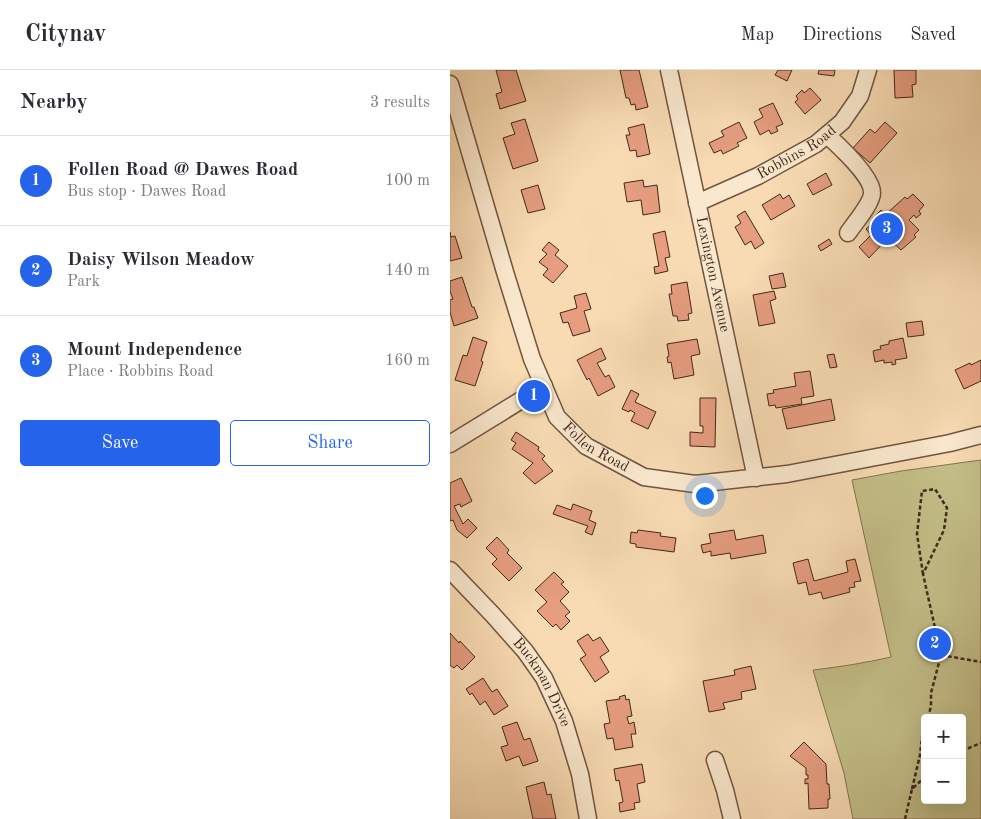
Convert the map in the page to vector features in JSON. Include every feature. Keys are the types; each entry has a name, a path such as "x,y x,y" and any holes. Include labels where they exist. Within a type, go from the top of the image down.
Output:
{"street":[{"name":"Lexington Avenue","path":"669,70 756,478"},
{"name":"Robbins Road","path":"697,203 758,176 816,144 842,122 860,96 868,70"},
{"name":"Follen Road","path":"450,84 532,358 557,417 586,446 644,477 695,484 788,474 950,443 981,435"},
{"path":"827,135 856,165 872,188 869,202 848,234"},
{"path":"450,444 544,386"},
{"name":"Buckman Drive","path":"450,570 493,615 544,678 564,721 580,774 588,819"},
{"path":"715,760 732,819"}],"path":[{"path":"923,574 944,530 947,508 935,489 922,491 918,534 923,574 941,655 931,694 929,714"},
{"path":"941,655 981,662"},
{"path":"966,749 981,743"},
{"path":"905,819 921,746"},
{"path":"912,789 921,781"}],"shaded area":[{"path":"981,460 981,819 853,819 844,773 813,670 891,657 852,480"}],"building":[{"path":"496,70 516,70 526,101 500,109 496,94 502,92"},
{"path":"620,70 639,70 648,107 636,110 635,104 631,105 629,98 626,98"},
{"path":"778,70 792,70 787,81 775,75"},
{"path":"819,70 835,70 834,76 818,74"},
{"path":"894,70 916,70 916,84 912,85 913,97 895,98"},
{"path":"810,88 821,100 805,114 795,102 798,99 796,96 802,90 804,93"},
{"path":"773,103 783,124 776,127 778,131 771,134 769,130 760,135 754,122 763,117 759,109"},
{"path":"525,119 538,161 513,169 503,138 515,134 511,123"},
{"path":"739,122 747,138 737,143 739,146 723,154 721,150 714,153 709,143 724,136 721,131"},
{"path":"885,122 897,133 870,163 853,148 870,129 875,133"},
{"path":"644,124 650,154 637,157 636,150 630,151 626,135 630,135 628,128"},
{"path":"826,173 832,185 813,195 807,184"},
{"path":"643,180 644,187 657,185 660,212 643,215 641,200 627,202 624,183"},
{"path":"538,185 545,209 528,213 521,190"},
{"path":"780,194 783,199 789,195 795,206 771,220 762,205"},
{"path":"913,194 924,205 919,211 921,214 916,218 914,215 909,220 919,230 914,235 916,237 901,250 888,238 869,258 859,247 871,235 866,229 875,222 872,219 881,210 885,215 905,197 907,199"},
{"path":"745,211 764,243 755,249 751,241 745,245 735,227 741,223 737,216"},
{"path":"665,231 670,257 665,258 668,271 655,274 654,267 659,266 653,234"},
{"path":"450,232 451,237 455,236 462,258 450,261"},
{"path":"829,239 832,244 821,251 818,246"},
{"path":"549,242 559,250 555,255 568,266 553,283 543,275 548,269 539,262 547,254 542,250"},
{"path":"783,273 786,287 772,289 769,276"},
{"path":"462,277 472,307 474,307 478,318 454,326 450,312 450,300 453,299 450,291 450,281"},
{"path":"687,282 692,313 688,314 689,320 678,321 677,316 673,316 669,294 672,294 671,285"},
{"path":"774,291 776,299 770,301 775,323 759,326 753,295"},
{"path":"586,293 591,309 584,311 590,331 573,336 568,322 563,323 560,313 577,308 574,296"},
{"path":"922,321 924,335 908,337 906,323"},
{"path":"473,337 487,342 475,386 455,380 463,355 467,356"},
{"path":"903,338 907,358 895,360 896,364 892,365 892,362 884,363 884,360 875,362 873,351 881,349 880,346 889,344 889,341"},
{"path":"697,339 700,354 691,356 694,375 674,379 671,362 668,363 667,344"},
{"path":"601,348 606,359 597,363 605,377 609,375 615,387 598,396 577,360"},
{"path":"834,354 837,367 830,368 827,355"},
{"path":"981,360 981,381 964,389 955,370"},
{"path":"810,371 814,396 801,398 802,404 776,408 775,405 769,406 767,394 774,393 773,390 796,386 794,373"},
{"path":"631,390 639,394 635,402 656,412 648,429 631,421 635,413 622,409"},
{"path":"700,398 716,398 715,447 690,446 690,432 703,433 703,426 700,426"},
{"path":"831,399 835,420 787,429 782,409"},
{"path":"516,432 539,447 538,450 545,456 542,459 553,471 535,484 523,473 533,463 512,449 516,443 511,440"},
{"path":"461,478 472,501 461,507 460,504 454,506 463,524 468,519 477,528 467,538 457,530 453,520 450,521 450,483"},
{"path":"573,504 592,511 589,520 596,523 592,535 585,532 588,526 553,514 557,505 571,510"},
{"path":"638,530 661,533 660,536 676,538 674,552 636,547 636,544 630,543 631,532 637,533"},
{"path":"734,530 736,540 763,535 766,553 731,559 730,553 711,556 711,551 703,553 701,545 711,543 709,534"},
{"path":"497,537 509,550 507,553 522,568 509,581 492,564 497,559 486,548"},
{"path":"808,559 814,581 848,572 846,561 855,559 861,581 854,582 855,587 849,588 850,592 823,599 821,592 809,595 806,582 798,584 793,563"},
{"path":"554,572 564,582 561,584 569,592 560,601 570,612 565,616 570,621 561,630 556,624 553,627 537,611 547,602 535,590"},
{"path":"450,633 475,657 462,670 457,665 454,668 450,665"},
{"path":"588,634 593,641 600,637 609,651 600,657 609,672 595,682 580,659 586,655 577,641"},
{"path":"751,666 756,689 741,692 742,699 723,703 725,709 709,712 703,681 735,675 734,670"},
{"path":"483,678 492,692 497,689 508,706 494,715 485,701 480,705 472,693 470,695 466,689"},
{"path":"625,695 626,700 629,699 632,716 627,717 629,724 634,722 636,734 631,734 633,747 615,750 613,738 607,739 604,724 610,723 606,701 620,699 619,697"},
{"path":"517,722 524,740 530,738 538,761 523,766 519,756 506,761 501,747 508,745 502,727"},
{"path":"804,742 826,764 830,799 828,799 828,808 809,809 808,783 805,784 805,779 808,779 806,768 790,756"},
{"path":"642,764 645,782 637,784 640,802 634,803 635,809 620,812 619,803 623,802 619,780 616,781 614,769"},
{"path":"544,782 547,795 551,794 556,819 533,819 526,787"}],"place":[{"name":"Mount Independence","path":"887,229"},
{"name":"Follen Road @ Dawes Road","path":"534,396"},
{"name":"Daisy Wilson Meadow","path":"935,644"}]}
